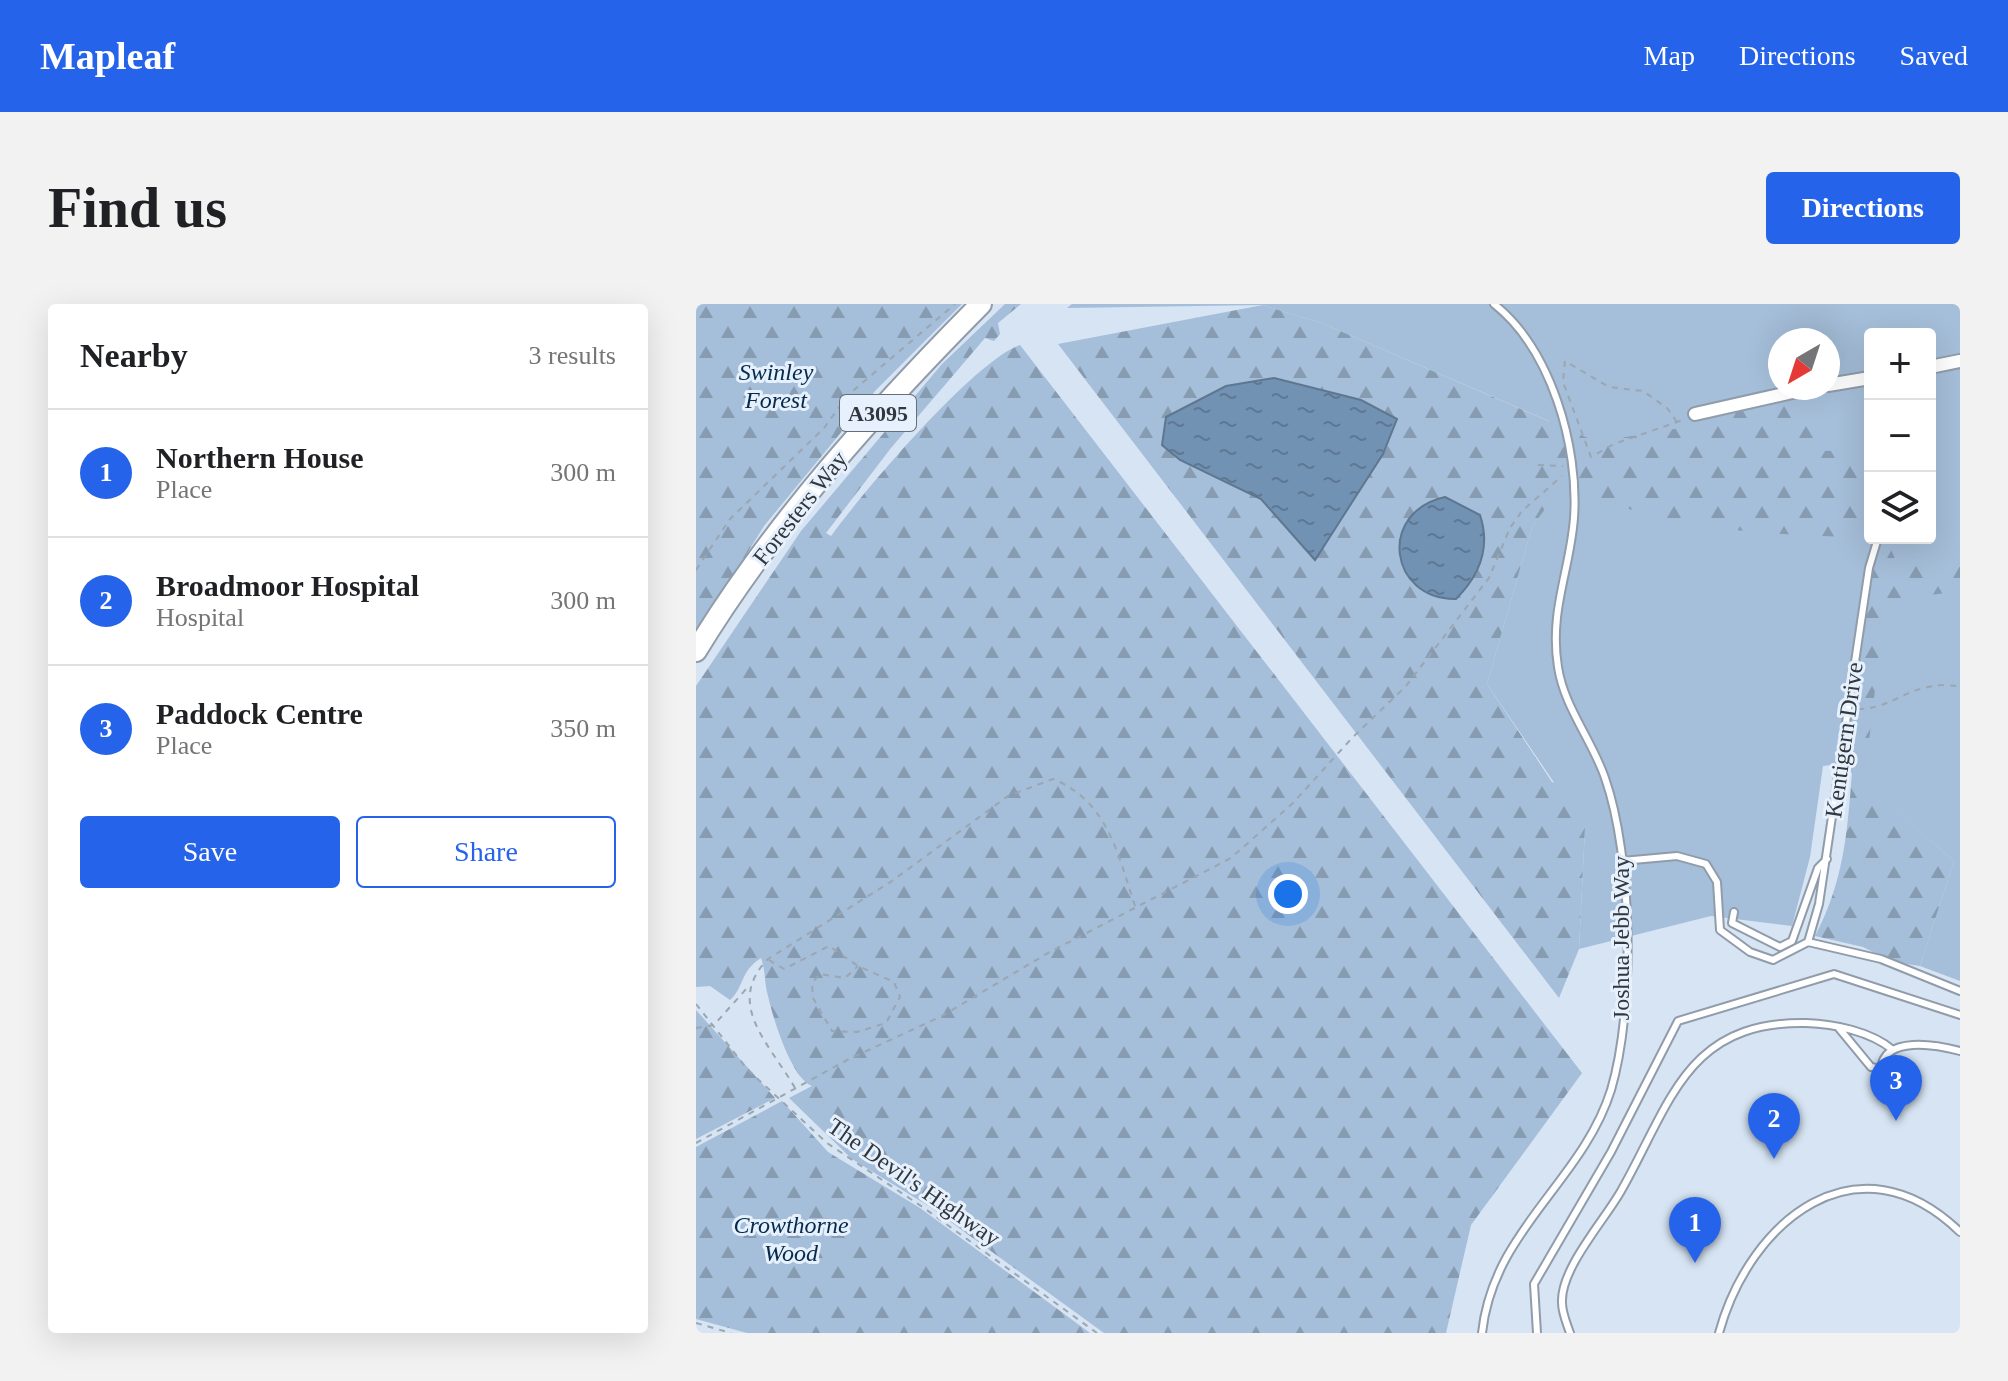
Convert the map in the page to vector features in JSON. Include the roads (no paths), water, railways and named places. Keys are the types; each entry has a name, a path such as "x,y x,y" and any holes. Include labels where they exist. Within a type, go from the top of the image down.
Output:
{"main road":[{"name":"Foresters Way","path":"696,651 810,491 981,304"}],"street":[{"path":"1936,366 1960,361"},
{"path":"1840,383 1864,379"},
{"path":"1695,414 1768,397"}],"lane":[{"name":"Joshua Jebb Way","path":"1482,1333 1485,1307 1507,1250 1580,1151 1610,1091 1622,1030 1626,980 1622,861 1604,775 1564,692 1558,667 1554,621 1574,518 1572,468 1554,387 1545,367 1534,347 1494,304"},
{"name":"Kentigern Drive","path":"1808,942 1827,859 1869,568 1876,544"},
{"path":"1622,861 1677,856 1706,864 1717,882 1720,930 1750,952 1773,960 1808,942 1881,959 1960,991"},
{"path":"1734,912 1732,923 1780,947 1792,941 1818,868 1827,859"},
{"path":"1537,1333 1534,1284 1611,1152 1678,1021 1834,974 1960,1015"},
{"path":"1570,1333 1562,1304 1573,1267 1620,1193 1693,1063 1731,1036 1761,1027 1793,1023 1838,1027 1885,1044 1893,1050"},
{"path":"1838,1027 1871,1067 1881,1069"},
{"path":"1896,1082 1885,1077 1881,1069 1884,1057 1893,1050 1915,1045 1960,1051"},
{"path":"1719,1333 1740,1279 1775,1232 1828,1196 1848,1188 1870,1187 1903,1194 1946,1218 1960,1232"}],"water":[{"path":"1274,378 1361,400 1397,419 1383,454 1315,560 1261,499 1180,460 1162,445 1166,417 1226,386"},
{"path":"1445,497 1480,515 1483,527 1484,550 1477,571 1456,599 1434,596 1416,586 1405,571 1400,554 1401,536 1409,519 1423,506"}],"place":[{"name":"Paddock Centre","path":"1896,1121"},
{"name":"Broadmoor Hospital","path":"1774,1159"},
{"name":"Northern House","path":"1695,1263"}],"park label":[{"name":"Swinley Forest","path":"776,386"},
{"name":"Crowthorne Wood","path":"791,1239"}]}
